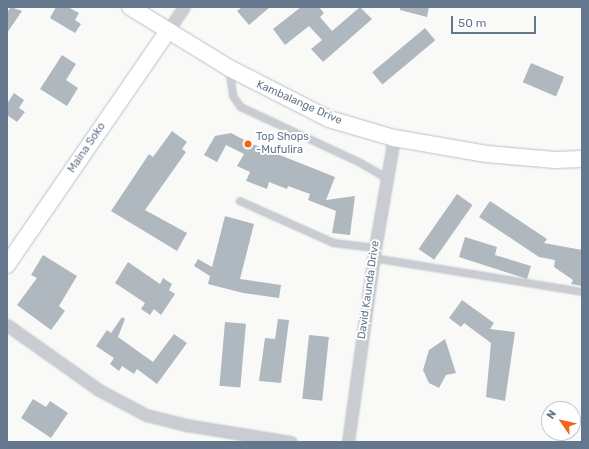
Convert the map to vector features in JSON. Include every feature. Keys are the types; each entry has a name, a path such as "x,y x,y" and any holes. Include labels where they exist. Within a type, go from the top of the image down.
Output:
{"street":[{"name":"Kambalange Drive","path":"130,7 167,32 229,68 329,119 394,138 487,154 555,160 582,159"},
{"path":"167,32 184,7"},
{"name":"Maina Soko","path":"7,265 167,32"},
{"name":"David Kaunda Drive","path":"348,442 374,253 394,138"},
{"path":"7,324 99,390 146,416 186,425 291,442"}],"lane":[{"path":"229,68 234,96 241,107 359,162 387,178"},
{"path":"240,201 334,243 374,253 582,292"}],"building":[{"path":"11,7 22,11 7,33 7,12"},
{"path":"56,7 68,7 79,13 75,20 81,24 75,33 50,18"},
{"path":"242,7 270,7 249,25 237,11"},
{"path":"301,7 319,7 324,13 320,17 332,31 360,7 372,19 323,62 311,49 322,40 309,26 285,45 273,29"},
{"path":"400,7 429,7 427,17 400,10"},
{"path":"425,28 435,40 382,85 372,72"},
{"path":"62,55 76,64 66,80 78,88 67,106 40,89"},
{"path":"531,63 564,77 556,96 523,82"},
{"path":"14,93 24,100 19,108 25,112 17,122 7,115 7,104"},
{"path":"172,131 187,142 182,149 186,152 145,210 187,233 177,251 111,211 149,154 153,157"},
{"path":"231,133 252,144 335,177 326,200 355,196 350,235 332,233 336,211 308,200 310,194 288,186 287,189 269,182 267,189 246,181 250,172 237,166 244,154 226,145 217,162 204,155 215,136"},
{"path":"457,194 473,205 434,260 419,249"},
{"path":"490,201 547,239 544,243 582,250 582,286 571,284 573,280 554,267 555,260 539,257 479,217"},
{"path":"225,216 254,224 240,279 281,285 279,298 243,293 208,284 210,276 194,266 198,259 212,267"},
{"path":"465,237 497,247 495,255 531,266 527,279 459,257"},
{"path":"43,255 77,276 59,306 65,311 51,330 17,305 37,278 31,275"},
{"path":"128,262 160,284 163,278 172,284 169,290 175,294 161,315 154,309 150,315 141,309 145,303 115,283"},
{"path":"462,300 494,323 490,329 515,332 505,401 486,397 491,343 464,323 461,327 449,318"},
{"path":"122,317 125,319 118,337 153,362 174,334 187,343 157,384 137,369 134,374 122,366 119,371 110,364 114,358 96,346 107,330 111,333"},
{"path":"278,319 289,320 281,383 259,381 265,338 275,339"},
{"path":"225,322 246,324 240,388 219,386"},
{"path":"309,335 329,337 322,401 302,399"},
{"path":"445,339 456,373 446,375 439,388 429,383 423,370 429,350"},
{"path":"33,399 46,407 50,401 68,413 51,438 21,418"}],"place":[{"name":"Top Shops -Mufulira","path":"248,144"}]}
